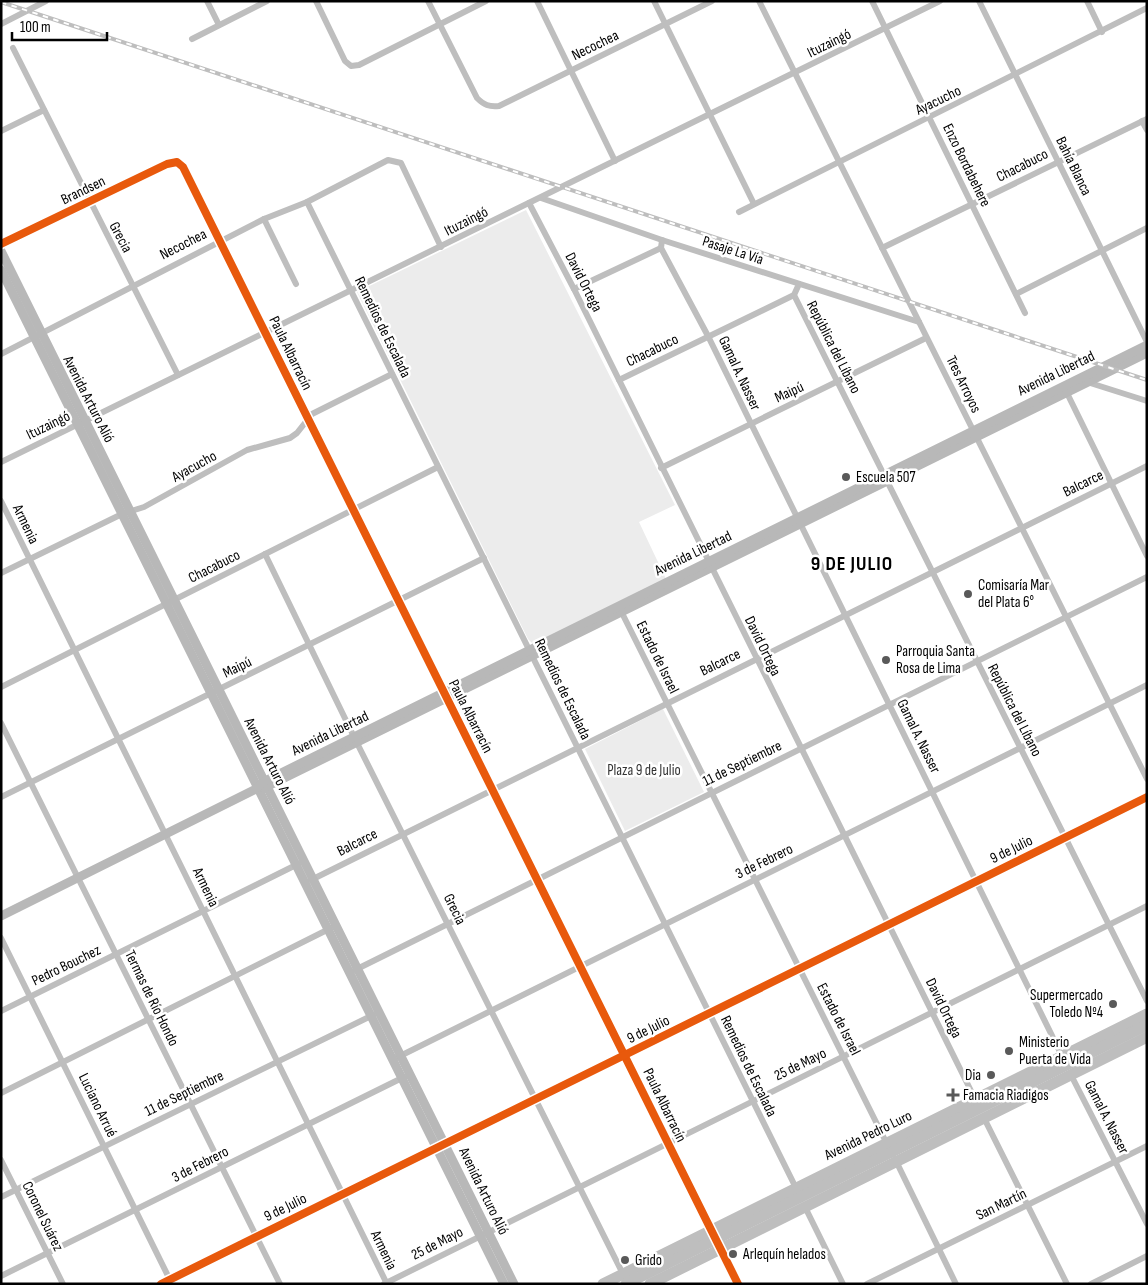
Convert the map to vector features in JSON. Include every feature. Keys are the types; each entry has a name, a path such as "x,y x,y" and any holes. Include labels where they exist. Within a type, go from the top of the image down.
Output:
{"highway":[{"name":"Avenida Pedro Luro","path":"716,1239 805,1207 974,1099 1147,1014"},
{"name":"Avenida Pedro Luro","path":"603,1284 625,1279 716,1239 1147,1025"},
{"name":"Avenida Pedro Luro","path":"650,1284 796,1188 984,1118 1147,1037"}],"main road":[{"name":"Avenida Arturo Alió","path":"1,251 38,335"},
{"name":"Avenida Arturo Alió","path":"1,270 38,335 82,422 261,787 406,1076 446,1144 485,1233 504,1284"},
{"name":"Avenida Libertad","path":"1,916 1064,389 1147,343"},
{"name":"Avenida Libertad","path":"1064,389 1086,382 1147,353"},
{"name":"Avenida Arturo Alió","path":"406,1076 435,1146 514,1284"}],"street":[{"path":"1,24 46,1"},
{"path":"207,1 219,26"},
{"path":"192,38 267,1"},
{"path":"316,1 345,61 351,66 359,65 486,1"},
{"path":"428,1 439,24"},
{"path":"537,1 616,161"},
{"path":"654,1 754,204"},
{"name":"Necochea","path":"439,24 477,98 488,106 498,106 712,1"},
{"name":"Tres Arroyos","path":"759,1 1147,778"},
{"name":"Enzo Bordabehere","path":"872,1 1025,313"},
{"name":"Ituzaingó","path":"1,462 351,290 441,248 940,1"},
{"name":"Bahía Blanca","path":"978,1 1147,343"},
{"path":"1086,1 1102,32"},
{"name":"Ayacucho","path":"739,212 1015,76 1147,8"},
{"name":"Grecia","path":"13,48 178,375"},
{"path":"1,131 44,110"},
{"path":"1144,120 1147,130"},
{"name":"Chacabuco","path":"882,248 1144,120"},
{"name":"Necochea","path":"1,354 220,241 264,219 307,202 383,162 393,160 401,163 441,248"},
{"name":"Brandsen","path":"1,244 167,164 177,162"},
{"name":"Paula Albarracín","path":"177,162 182,167 220,241 738,1284"},
{"name":"Pasaje La Vía","path":"541,198 662,240 919,322"},
{"name":"Remedios de Escalada","path":"307,202 796,1188"},
{"name":"David Ortega","path":"529,203 574,289 974,1099"},
{"path":"264,219 296,284"},
{"path":"1016,294 1147,228"},
{"path":"574,289 661,248 662,240"},
{"name":"Gamal A. Nasser","path":"661,248 708,336 1062,1056"},
{"path":"794,295 799,284"},
{"name":"Chacabuco","path":"618,380 794,295"},
{"name":"República del Líbano","path":"794,295 1147,1001"},
{"name":"Maipú","path":"661,468 926,338"},
{"name":"Ayacucho","path":"1,573 174,492 247,450 290,438 297,433 307,418 392,374"},
{"path":"1086,382 1147,401"},
{"path":"1064,389 1147,556"},
{"name":"Balcarce","path":"309,881 404,832 1147,466"},
{"name":"Chacabuco","path":"1,687 438,467"},
{"name":"Armenia","path":"1,501 386,1283"},
{"name":"Grecia","path":"265,554 356,740 581,1186 625,1279"},
{"name":"Maipú","path":"1,798 484,558"},
{"name":"11 de Septiembre","path":"353,971 1147,577"},
{"name":"Estado de Israel","path":"620,609 892,1152 956,1284"},
{"name":"3 de Febrero","path":"397,1058 1147,685"},
{"name":"Termas de Río Hondo","path":"1,723 280,1284"},
{"name":"9 de Julio","path":"161,1284 171,1282 256,1236 435,1146 446,1144 538,1100 1147,797"},
{"name":"Pedro Bouchez","path":"1,1011 300,863"},
{"name":"25 de Mayo","path":"386,1283 1147,906"},
{"path":"1,1093 332,927"},
{"name":"Luciano Arrué","path":"1,938 171,1282"},
{"name":"11 de Septiembre","path":"1,1197 375,1014"},
{"name":"Gamal A. Nasser","path":"1071,1075 1147,1224"},
{"name":"3 de Febrero","path":"1,1276 406,1076"},
{"path":"984,1118 1067,1284"},
{"name":"San Martín","path":"866,1284 1147,1146"},
{"name":"Coronel Suárez","path":"1,1160 62,1284"},
{"path":"805,1207 843,1284"},
{"path":"1090,1284 1147,1256"}],"green space":[{"path":"526,210 675,505 639,522 666,579 533,644 528,639 357,292"},
{"name":"Plaza 9 de Julio","path":"663,709 704,792 625,831 585,749"}],"railway":[{"path":"1,2 1147,380"}],"cycle path":[{"path":"1,244 167,164 177,162 183,167 738,1284"},
{"path":"161,1284 1147,797"}],"place":[{"name":"Escuela 507","path":"846,477"},
{"name":"Comisaría Mar del Plata 6°","path":"968,594"},
{"name":"Parroquia Santa Rosa de Lima","path":"886,660"},
{"name":"Supermercado Toledo Nº4","path":"1113,1004"},
{"name":"Ministerio Puerta de Vida","path":"1009,1051"},
{"name":"Dia","path":"991,1075"},
{"name":"Famacia Riadigos","path":"953,1095"},
{"name":"Arlequín helados","path":"733,1254"},
{"name":"Grido","path":"625,1260"}],"district":[{"name":"9 DE JULIO","path":"852,563"}]}
